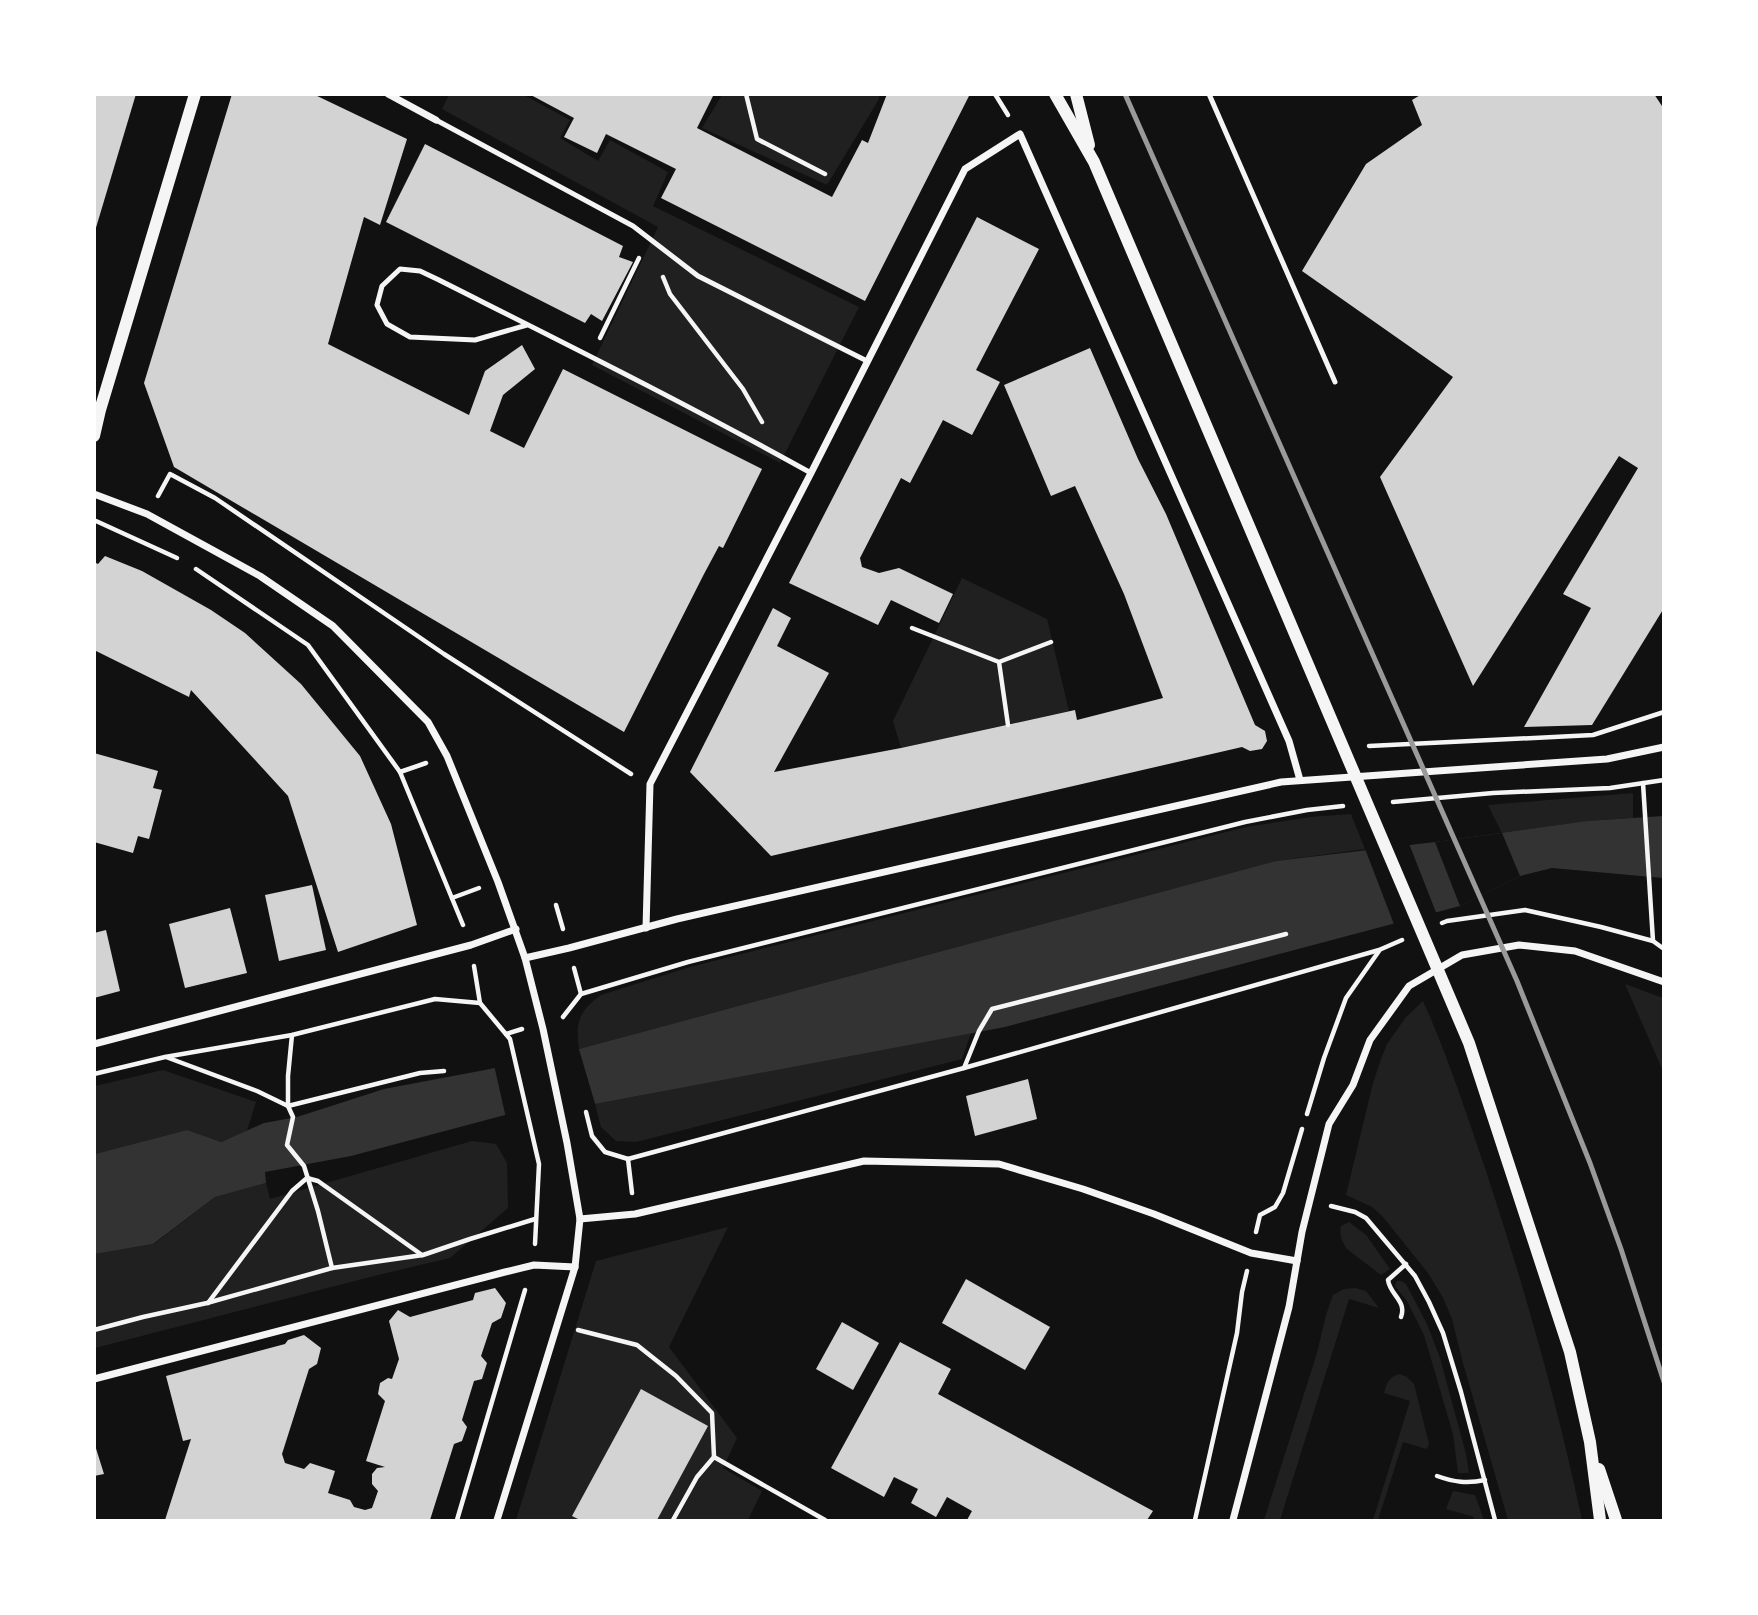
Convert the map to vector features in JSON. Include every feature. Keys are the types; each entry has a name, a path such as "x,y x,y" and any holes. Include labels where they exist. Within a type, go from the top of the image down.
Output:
{"street":[{"path":"94,436 195,94"},
{"path":"1055,94 1094,162 1469,1043 1570,1352 1590,1442 1600,1521"},
{"path":"1076,94 1094,162"},
{"path":"392,95 436,120"},
{"path":"646,928 650,784 965,169 1020,134 1289,741 1300,780"},
{"path":"94,494 147,514 260,576 333,626 429,722 447,756 516,929 543,1029 580,1219 575,1266 497,1521"},
{"path":"525,958 677,919 1281,782 1607,759 1664,747"},
{"path":"94,1044 471,944 516,929"},
{"path":"1233,1521 1289,1307 1309,1200 1329,1124 1353,1085 1370,1040 1409,986 1462,955 1519,945 1575,951 1664,982"},
{"path":"580,1219 635,1214 864,1161 999,1164 1154,1214 1251,1253 1297,1261"},
{"path":"94,1379 534,1265 575,1266"},
{"path":"1590,1442 1616,1521"}],"lane":[{"path":"1209,94 1335,382"},
{"path":"436,120 633,226 698,276 867,362"},
{"path":"527,325 475,340 410,337 387,324 377,305 382,286 400,269 420,271 439,280 590,357 811,473"}],"path":[{"path":"746,94 757,139 825,174"},
{"path":"590,357 648,237"},
{"path":"648,237 670,294 743,389 781,457"},
{"path":"147,514 170,474 215,498 444,654 650,784"},
{"path":"94,520 188,564 309,645 400,772 471,944 480,1003 510,1039 539,1164 534,1265 457,1521"},
{"path":"912,628 999,662 1051,642"},
{"path":"999,662 1008,725"},
{"path":"1357,746 1592,735 1664,712"},
{"path":"1387,803 1493,793 1610,788 1664,780"},
{"path":"1643,783 1653,942 1664,949"},
{"path":"561,1024 561,1019 581,994 688,962 1245,822 1307,810 1347,806"},
{"path":"964,1068 979,1031 992,1009 1286,934"},
{"path":"592,1136 605,1153 628,1159 964,1068 1380,950 1346,998 1324,1058 1283,1193 1275,1207 1260,1215"},
{"path":"94,1074 165,1057 292,1035 435,999 480,1003"},
{"path":"292,1035 288,1106 293,1117 287,1145 304,1166 332,1268"},
{"path":"165,1057 257,1091 288,1106 420,1073 444,1071"},
{"path":"628,1159 635,1214"},
{"path":"307,1178 318,1181 423,1255"},
{"path":"207,1303 292,1191 307,1178"},
{"path":"1344,1209 1366,1219 1406,1264 1429,1302 1443,1333 1496,1521"},
{"path":"94,1330 207,1303 332,1268 423,1255 536,1219"},
{"path":"1401,1317 1402,1303 1389,1286 1388,1280 1406,1264"},
{"path":"1195,1521 1237,1333 1242,1292"},
{"path":"558,1325 637,1345 676,1376 712,1413 714,1458 697,1477 673,1521"},
{"path":"714,1458 825,1521"},
{"path":"1437,1476 1455,1482 1485,1480"}],"shaded area":[{"path":"449,95 524,95 570,120 560,138 598,161 610,140 668,172 653,206 859,307 780,463 592,365 658,227 442,109"},
{"path":"722,95 879,95 879,99 827,185 702,128"},
{"path":"962,578 1047,619 1069,711 901,748 893,721"},
{"path":"1633,793 1633,818 1587,821 1502,833 1488,805"},
{"path":"1351,814 1365,849 1276,861 579,1049 580,1018 588,1006 601,995 690,967 1246,827"},
{"path":"1663,816 1663,878 1552,868 1520,876 1460,906 1005,1027 595,1104 505,1115 351,1156 265,1172 266,1183 215,1197 153,1244 95,1254 95,1154 187,1130 221,1142 264,1123 297,1117 384,1089 579,1049 1276,861 1587,821"},
{"path":"1625,984 1663,998 1663,1071"},
{"path":"1423,1001 1456,1085 1514,1257 1551,1388 1582,1520 1508,1520 1452,1319 1443,1298 1428,1273 1383,1217 1372,1207 1346,1195 1381,1059 1387,1044 1406,1017"},
{"path":"971,1033 962,1059 636,1142 616,1141 601,1127 595,1104"},
{"path":"163,1070 256,1102 247,1131 220,1142 187,1130 95,1154 95,1086"},
{"path":"472,1141 496,1144 507,1163 508,1208 450,1258 95,1348 95,1254 154,1244 215,1197 266,1183 270,1199"},
{"path":"1349,1222 1366,1235 1390,1269 1381,1275 1347,1249 1340,1229"},
{"path":"728,1227 669,1347 737,1438 723,1468 762,1491 748,1520 516,1520 596,1261"},
{"path":"1397,1281 1406,1284 1427,1324 1440,1358 1469,1473 1458,1473 1453,1434 1424,1335 1407,1301 1395,1286"},
{"path":"1344,1289 1366,1291 1379,1308 1349,1299 1280,1520 1264,1520 1333,1295"},
{"path":"1400,1374 1414,1384 1429,1444 1427,1449 1403,1442 1378,1520 1373,1520 1410,1401 1384,1393 1389,1380"},
{"path":"1453,1491 1475,1495 1484,1520 1473,1520 1474,1517 1446,1509"}],"pier":[{"path":"1502,833 1520,876 1460,906 1435,842"},
{"path":"1408,841 1437,915 1395,927 1364,846"},
{"path":"578,1046 596,1107 506,1118 494,1065"}],"building":[{"path":"94,94 136,94 95,231 94,231"},
{"path":"232,94 313,94 407,139 380,225 364,217 328,344 469,415 485,371 522,345 535,369 503,395 490,431 524,448 563,369 762,469 723,548 719,546 704,574 624,732 174,467 144,383"},
{"path":"529,94 714,94 697,128 832,197 862,140 868,143 887,94 970,94 865,301 661,198 676,169 606,134 597,153 564,137 574,118"},
{"path":"1422,94 1654,94 1664,109 1664,608 1592,725 1524,727 1591,608 1563,594 1638,468 1619,456 1473,686 1380,477 1453,377 1302,271 1366,164 1422,125 1412,100"},
{"path":"425,144 623,246 619,257 633,262 602,321 591,314 585,323 386,222"},
{"path":"977,217 1039,249 976,370 1000,382 972,435 943,420 910,483 901,478 860,558 862,567 879,573 899,568 953,594 939,623 891,600 878,625 789,583"},
{"path":"1090,348 1138,459 1166,514 1255,725 1265,731 1267,741 1262,749 1250,751 1242,747 771,856 690,772 773,608 791,618 777,646 829,673 774,772 901,748 1075,710 1077,720 1163,698 1124,594 1075,486 1051,496 1004,385"},
{"path":"105,556 142,571 211,610 245,633 301,684 360,756 391,824 417,925 338,952 288,796 191,690 189,697 94,650 94,562 98,564"},
{"path":"94,753 158,771 153,788 162,790 149,839 138,836 133,853 94,842"},
{"path":"312,885 326,950 279,961 265,895"},
{"path":"230,908 247,973 185,988 169,924"},
{"path":"106,930 120,991 94,998 94,933"},
{"path":"1028,1079 1037,1119 975,1136 966,1096"},
{"path":"966,1279 1050,1327 1025,1370 942,1323"},
{"path":"495,1288 506,1303 501,1318 492,1323 481,1356 487,1363 482,1379 474,1381 462,1420 467,1427 462,1441 454,1444 430,1520 165,1520 191,1439 183,1441 166,1376 285,1344 288,1340 304,1335 321,1348 317,1364 309,1369 282,1454 285,1463 304,1469 310,1463 335,1471 328,1493 350,1500 354,1507 365,1510 372,1508 378,1491 372,1484 372,1474 377,1468 385,1467 366,1461 385,1401 378,1394 380,1383 388,1378 392,1379 399,1359 389,1321 398,1310 410,1317 473,1300 475,1293"},
{"path":"842,1322 879,1343 853,1390 816,1369"},
{"path":"900,1342 951,1369 938,1394 1153,1511 1147,1520 967,1520 972,1511 947,1497 936,1517 911,1503 918,1489 894,1477 884,1497 831,1468"},
{"path":"641,1389 708,1426 657,1520 580,1520 572,1516"},
{"path":"94,1442 104,1474 94,1476"}],"railway":[{"path":"1125,94 1517,981 1590,1163 1664,1382"}]}
